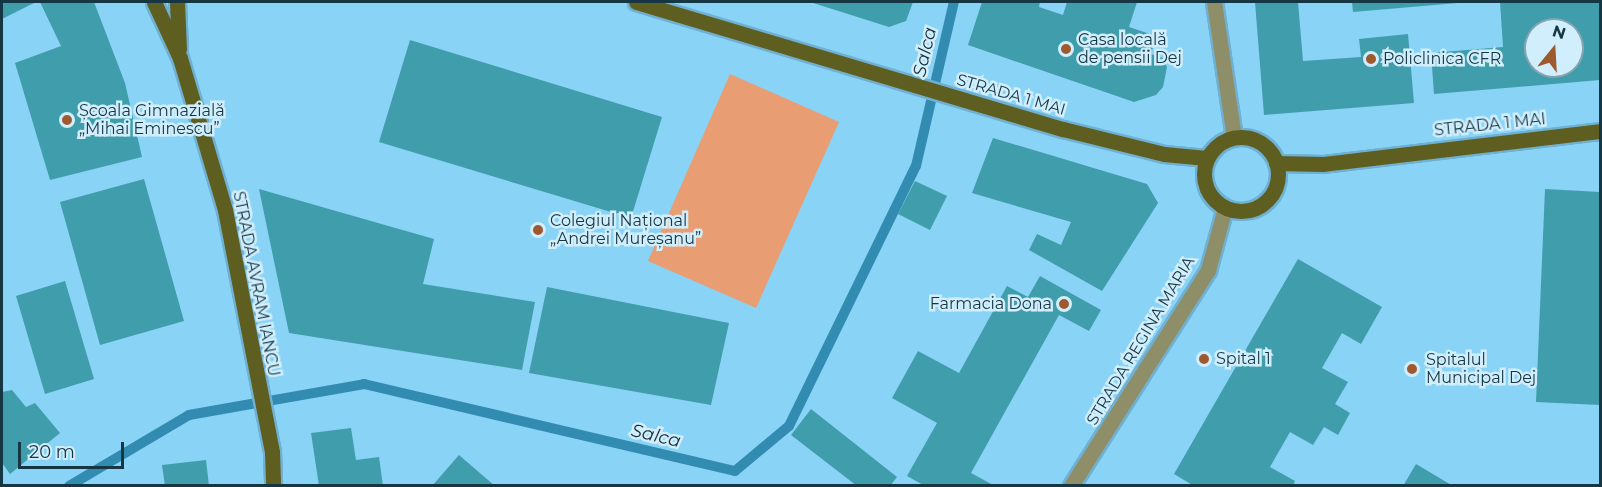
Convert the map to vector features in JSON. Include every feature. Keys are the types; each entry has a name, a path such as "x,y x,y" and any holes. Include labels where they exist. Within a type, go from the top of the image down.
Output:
{"main road":[{"name":"STRADA AVRAM IANCU","path":"154,2 180,58 225,210 272,452 273,486"},
{"name":"STRADA AVRAM IANCU","path":"177,2 180,58"},
{"name":"STRADA 1 MAI","path":"636,2 983,106 1164,154 1207,158"},
{"name":"STRADA 1 MAI","path":"1276,163 1323,164 1600,131"},
{"path":"1234,137 1251,138 1267,147 1276,163 1277,183 1265,202 1248,211 1225,208 1210,195 1203,177 1207,158 1218,144 1234,137"}],"street":[{"path":"1214,2 1234,137"},
{"name":"STRADA REGINA MARIA","path":"1071,486 1208,270 1225,208"}],"shaded area":[{"path":"730,74 839,122 756,308 648,261"}],"building":[{"path":"2,2 36,2 2,19"},
{"name":"Școala Gimnazială „Mihai Eminescu”","path":"40,2 94,2 125,83 142,157 50,180 15,63 61,46"},
{"path":"810,2 913,2 906,21 889,27"},
{"name":"Casa locală de pensii Dej","path":"982,2 1040,2 1039,7 1063,15 1067,2 1137,2 1129,27 1156,36 1151,54 1163,58 1167,67 1163,87 1156,95 1134,102 968,45"},
{"name":"Policlinica CFR","path":"1255,2 1298,2 1303,61 1361,57 1359,39 1408,34 1414,103 1264,115"},
{"name":"Policlinica CFR","path":"1352,2 1458,2 1458,3 1353,12"},
{"name":"Policlinica CFR","path":"1500,2 1600,2 1600,80 1434,94 1431,53 1503,47"},
{"path":"410,40 662,117 631,218 379,142"},
{"path":"993,138 1147,184 1158,203 1102,291 1029,250 1037,234 1061,245 1071,222 972,193"},
{"path":"144,179 184,321 100,345 60,202"},
{"path":"915,181 947,196 930,230 898,214"},
{"path":"259,189 434,239 423,284 535,302 522,370 289,333"},
{"path":"1545,189 1600,192 1600,405 1536,402"},
{"path":"1298,259 1382,307 1361,344 1342,333 1322,368 1348,382 1335,404 1350,413 1338,435 1324,427 1313,445 1290,432 1270,467 1295,481 1293,486 1194,486 1174,474"},
{"path":"1040,276 1101,310 1089,331 1059,315 971,473 995,486 925,486 907,476 937,423 892,398 918,351 959,373 1007,286 1028,297"},
{"path":"65,281 94,379 45,394 16,296"},
{"path":"547,287 729,323 711,405 529,373"},
{"path":"12,390 26,407 35,403 60,433 10,474 2,463 2,392"},
{"path":"811,409 897,477 890,486 857,486 791,435"},
{"path":"351,428 356,460 379,457 383,486 319,486 311,433"},
{"path":"459,455 495,486 432,486"},
{"path":"206,460 209,486 165,486 162,465"},
{"path":"1416,464 1453,486 1403,486"}],"waterway":[{"name":"Salca","path":"69,486 189,415 364,384 735,471 789,426 916,166 954,2"}],"place":[{"name":"Casa locală de pensii Dej","path":"1066,49"},
{"name":"Policlinica CFR","path":"1371,59"},
{"name":"Școala Gimnazială „Mihai Eminescu”","path":"67,120"},
{"name":"Colegiul Național „Andrei Mureșanu”","path":"538,230"},
{"name":"Farmacia Dona","path":"1064,304"},
{"name":"Spital 1","path":"1204,359"},
{"name":"Spitalul Municipal Dej","path":"1412,369"}]}
